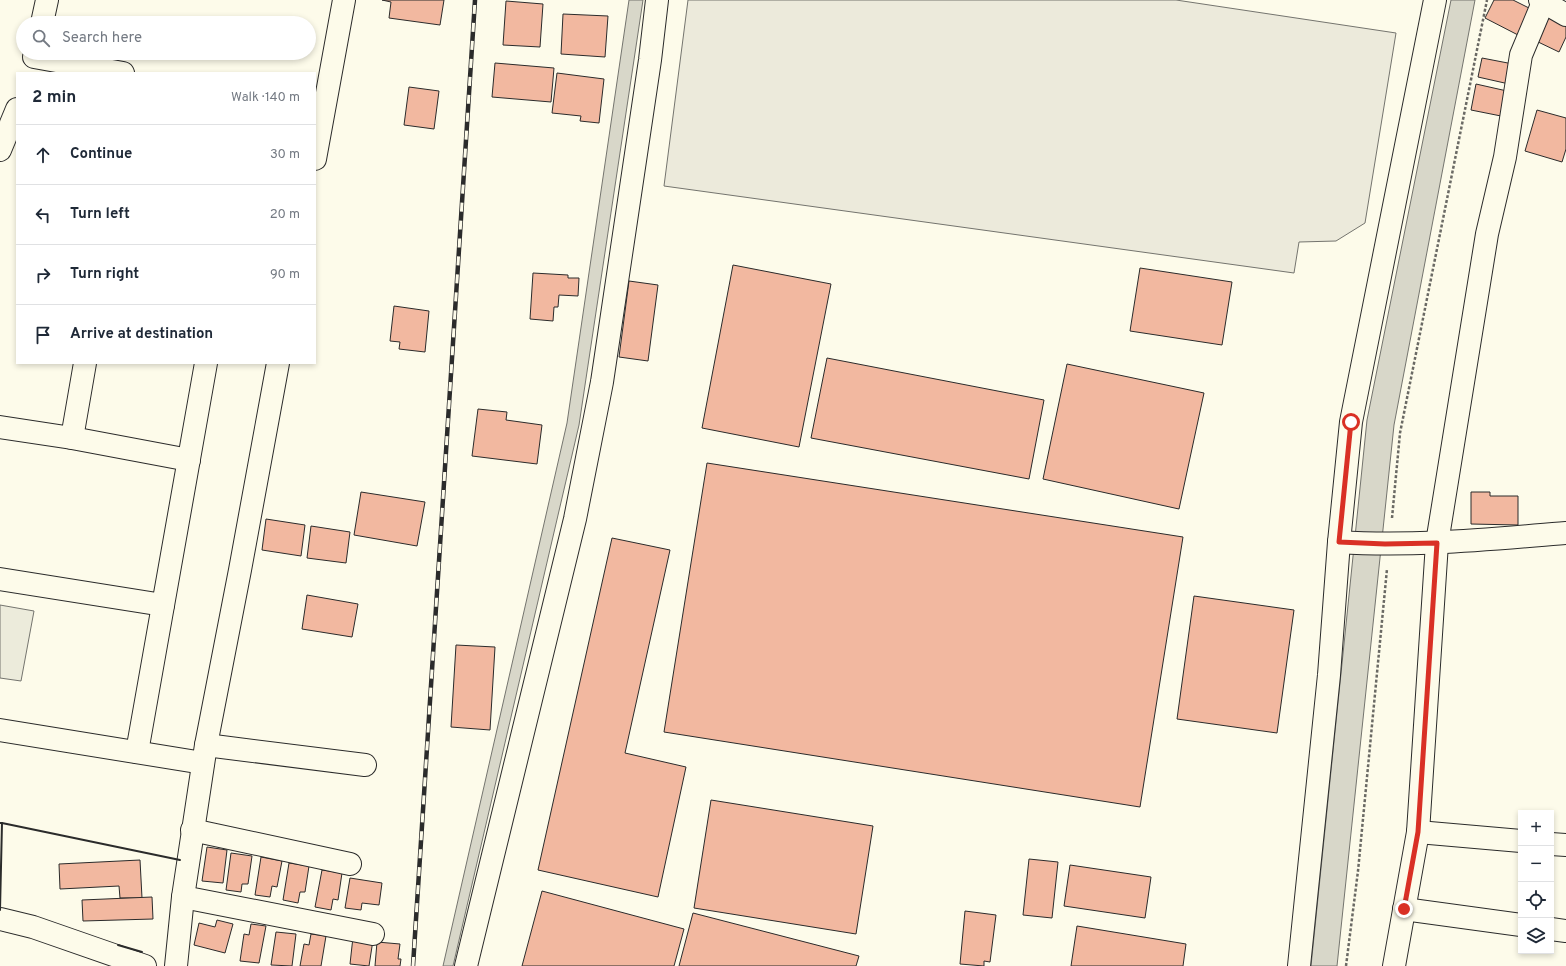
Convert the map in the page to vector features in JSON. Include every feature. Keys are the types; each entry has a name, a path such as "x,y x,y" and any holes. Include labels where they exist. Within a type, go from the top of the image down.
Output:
{"street":[{"path":"44,16 47,0"},
{"path":"316,154 344,0"},
{"path":"466,966 575,519 602,382 650,60 657,0"},
{"path":"1299,966 1329,675 1346,543 1351,422 1435,0"},
{"path":"1394,966 1418,832 1437,543 1487,234 1505,157 1521,55 1542,0 1566,15"},
{"path":"33,61 116,72"},
{"path":"0,150 16,111"},
{"path":"72,438 84,364"},
{"path":"137,752 206,364"},
{"path":"176,966 182,897 204,754 278,364"},
{"path":"0,427 72,438 189,460"},
{"path":"1346,543 1437,543 1566,533"},
{"path":"0,579 163,605"},
{"path":"0,730 137,752 204,754 365,765"},
{"path":"192,830 350,864"},
{"path":"1418,832 1518,841"},
{"path":"1554,844 1566,845"},
{"path":"182,897 373,934"},
{"path":"1404,909 1518,925"},
{"path":"0,919 33,928 144,966"},
{"path":"1554,929 1566,931"}],"path":[{"path":"1346,966 1377,676 1387,544 1400,433 1487,0"}],"shaded area":[{"path":"629,0 643,0 579,425 453,966 443,966 567,423"},
{"path":"688,0 1176,0 1396,33 1365,223 1336,241 1299,242 1294,273 664,186"},
{"path":"1451,0 1475,0 1394,425 1337,966 1311,966 1367,420"},
{"path":"0,605 34,611 21,681 0,678"}],"building":[{"path":"382,0 444,0 440,25 389,18 391,2"},
{"path":"1494,0 1513,0 1531,9 1518,35 1485,18"},
{"path":"506,1 543,4 540,47 503,45"},
{"path":"1547,11 1566,20 1566,37 1559,52 1534,40"},
{"path":"563,14 608,16 605,57 561,54"},
{"path":"1482,58 1513,64 1509,84 1478,77"},
{"path":"495,63 554,68 551,102 492,97"},
{"path":"557,73 604,79 599,123 580,121 581,116 552,113"},
{"path":"1476,84 1507,91 1501,116 1471,110"},
{"path":"409,87 439,91 434,129 404,125"},
{"path":"1537,110 1566,118 1566,149 1562,162 1525,151"},
{"path":"733,265 831,284 799,447 702,428"},
{"path":"1140,268 1232,282 1222,345 1130,331"},
{"path":"533,273 568,275 568,278 579,278 578,296 559,295 558,307 554,307 553,321 530,319"},
{"path":"629,281 658,285 648,361 619,357"},
{"path":"394,306 429,311 425,352 399,349 400,342 390,341"},
{"path":"827,358 1044,400 1029,479 811,438"},
{"path":"1067,364 1204,393 1179,509 1043,479"},
{"path":"478,409 507,412 506,420 542,425 537,464 472,456"},
{"path":"707,463 1183,537 1140,807 664,732"},
{"path":"361,492 425,502 417,546 354,535"},
{"path":"1471,492 1490,492 1490,496 1518,496 1518,525 1471,524"},
{"path":"266,519 305,525 301,556 262,550"},
{"path":"311,526 350,532 346,563 307,558"},
{"path":"612,538 670,550 625,753 686,767 658,897 538,870"},
{"path":"307,595 358,604 352,637 302,629"},
{"path":"1194,596 1294,610 1277,733 1177,719"},
{"path":"456,645 495,647 490,730 451,727"},
{"path":"711,800 873,826 856,934 694,908"},
{"path":"207,847 227,850 223,883 202,881"},
{"path":"231,853 252,856 248,884 242,884 241,892 226,890"},
{"path":"261,857 282,861 277,887 272,886 270,897 255,895"},
{"path":"1029,859 1058,862 1052,918 1023,915"},
{"path":"140,860 142,898 120,898 119,886 60,889 59,864"},
{"path":"289,863 309,866 305,892 300,892 298,903 283,900"},
{"path":"1070,865 1151,877 1145,918 1064,906"},
{"path":"322,870 342,873 338,900 333,899 331,910 315,907"},
{"path":"350,878 382,883 379,905 362,903 361,910 345,908"},
{"path":"542,891 684,929 674,966 522,966"},
{"path":"152,897 153,919 83,921 82,900"},
{"path":"965,911 996,915 990,962 984,961 984,966 960,964"},
{"path":"693,913 859,956 856,966 679,966"},
{"path":"217,920 233,924 225,953 194,945 199,923 215,927"},
{"path":"251,924 266,926 259,963 240,961 244,934 249,935"},
{"path":"1077,926 1186,944 1183,966 1071,966"},
{"path":"276,932 296,934 292,966 271,965"},
{"path":"311,934 326,936 321,966 300,966 304,944 309,945"},
{"path":"353,937 373,940 369,966 350,964"},
{"path":"377,942 400,944 398,959 401,959 400,966 375,966"}],"railway":[{"path":"413,966 475,0"}],"wall":[{"path":"0,823 2,823 0,910"},
{"path":"2,823 180,860"},
{"path":"118,945 142,952"}],"route":[{"path":"1351,422 1339,542 1385,544 1437,543 1418,832 1404,909"}]}
